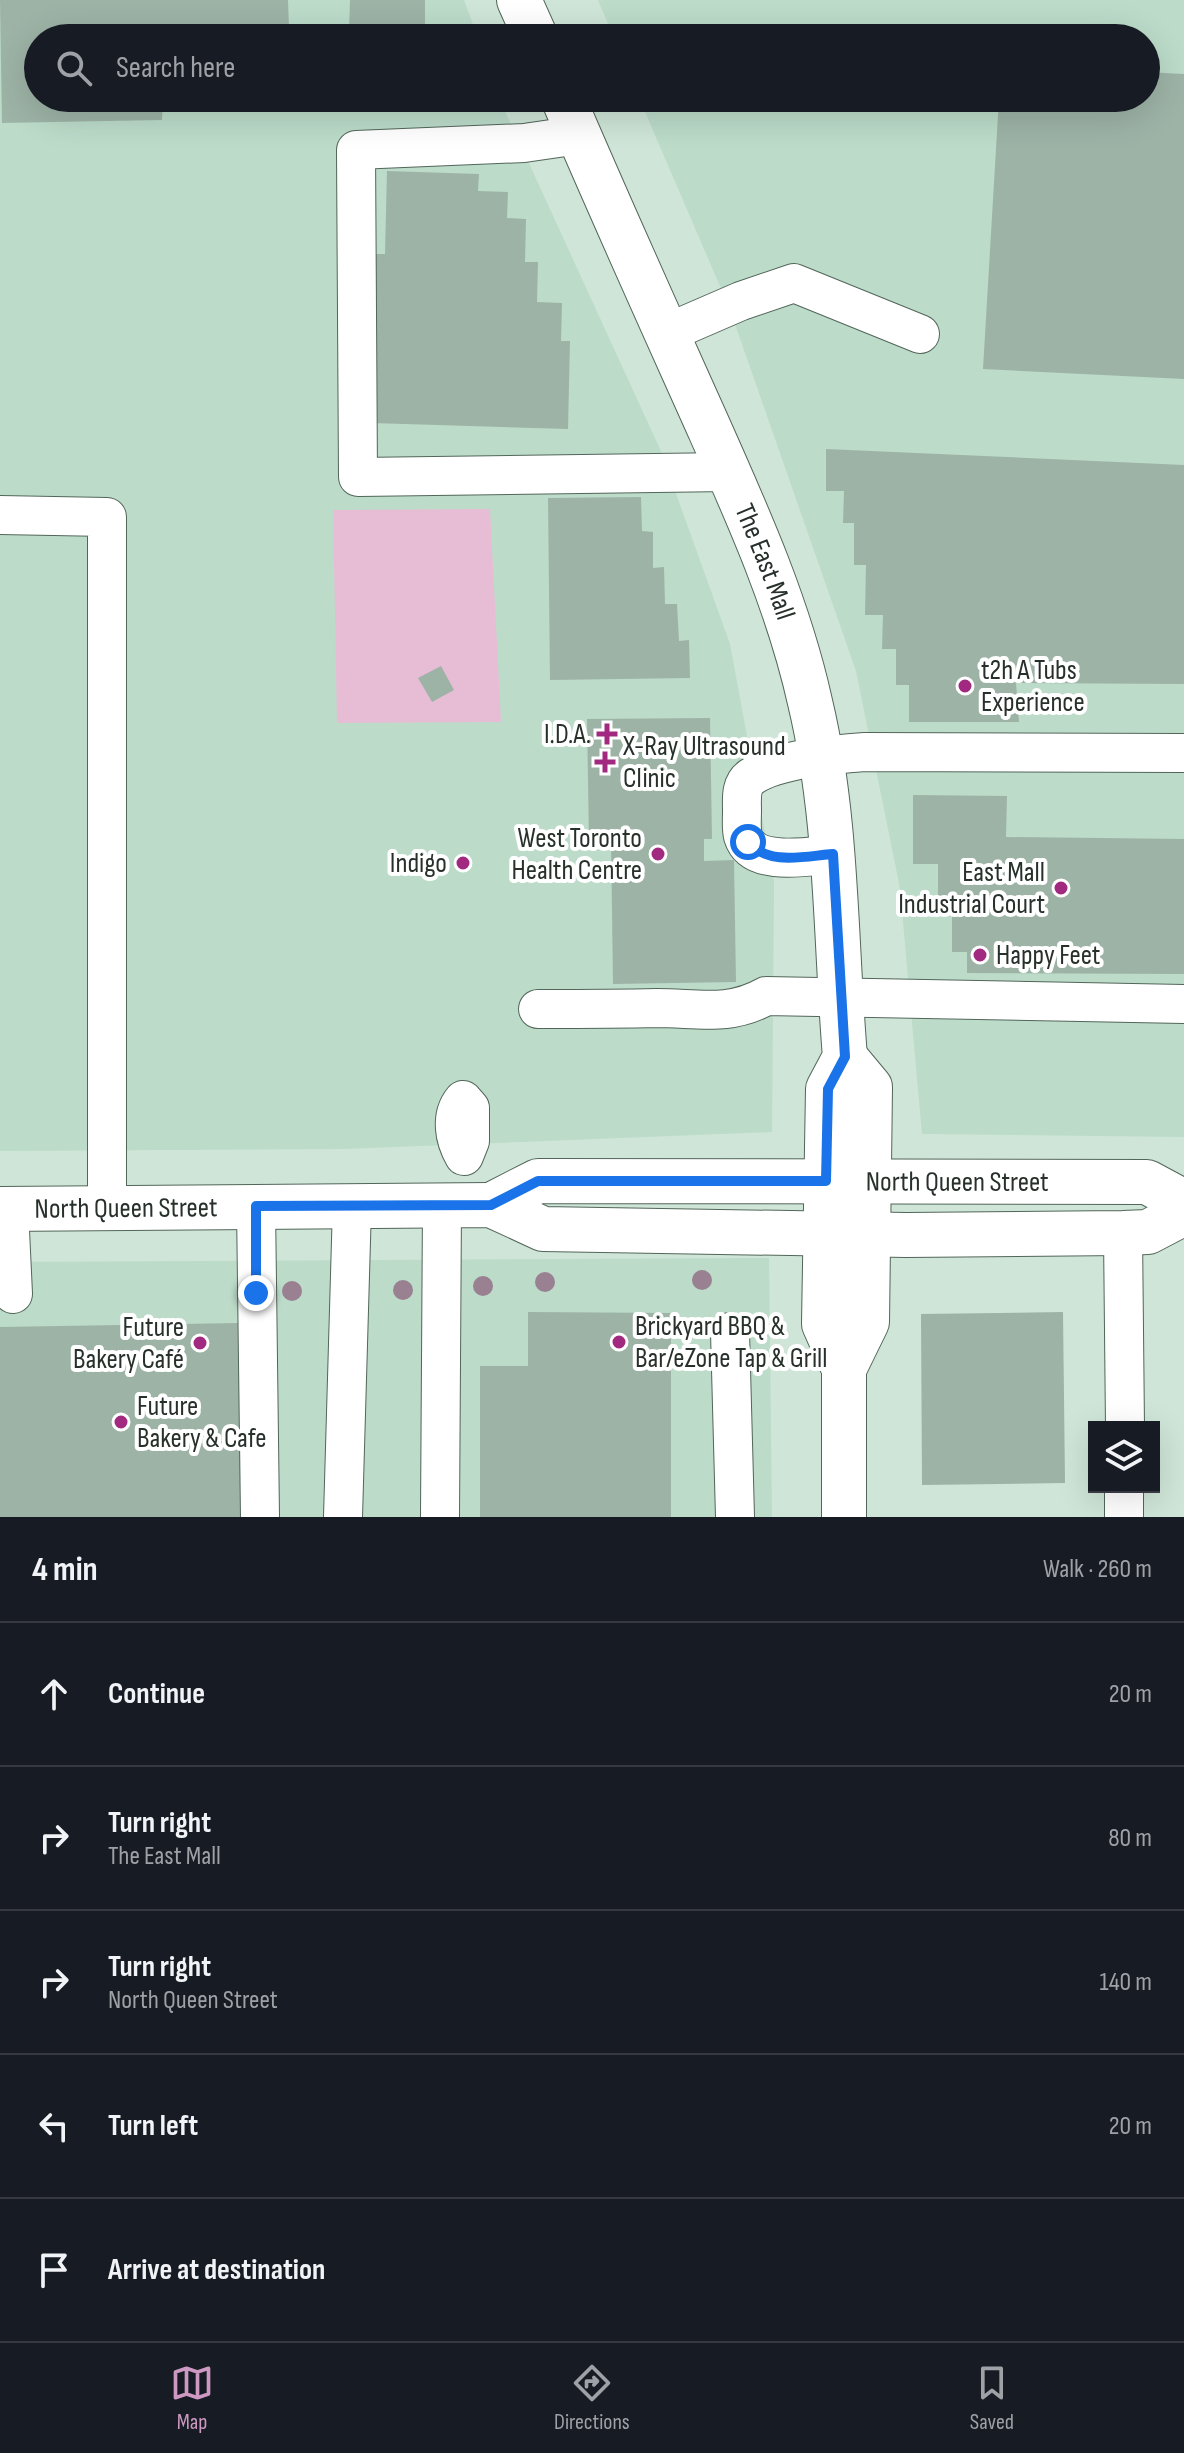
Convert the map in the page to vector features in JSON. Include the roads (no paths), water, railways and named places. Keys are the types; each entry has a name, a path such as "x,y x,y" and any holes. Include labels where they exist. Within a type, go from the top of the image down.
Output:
{"main road":[{"path":"519,0 530,24"},
{"name":"The East Mall","path":"571,117 752,524 785,612 810,702 833,854 845,1057 828,1089 847,1181 846,1234 824,1324 844,1369 844,1517"},
{"name":"North Queen Street","path":"465,1205 538,1181 1147,1182 1184,1202"},
{"name":"North Queen Street","path":"5,1209 465,1205 543,1229 846,1234 1148,1232 1184,1213"}],"lane":[{"path":"571,117 524,143 356,150 358,477 729,472"},
{"path":"667,333 741,301 794,283 920,334"},
{"path":"0,515 107,517 107,1208"},
{"path":"833,854 776,857 760,853 743,835 742,792 749,778 820,755 865,752 1184,753"},
{"path":"538,1009 678,1008 704,1000 749,994 1184,1004"},
{"path":"440,1517 465,1205 464,1156"},
{"path":"256,1206 260,1517"},
{"path":"343,1517 352,1206"},
{"path":"5,1209 13,1294"},
{"path":"1123,1233 1125,1421"},
{"path":"730,1332 735,1517"},
{"path":"1124,1493 1124,1517"}],"place":[{"name":"t2h A Tubs Experience","path":"965,686"},
{"name":"I.D.A.","path":"607,734"},
{"name":"X-Ray Ultrasound Clinic","path":"605,762"},
{"name":"West Toronto Health Centre","path":"658,854"},
{"name":"Indigo","path":"463,863"},
{"name":"East Mall Industrial Court","path":"1061,888"},
{"name":"Happy Feet","path":"980,955"},
{"name":"Brickyard BBQ & Bar/eZone Tap & Grill","path":"619,1342"},
{"name":"Future Bakery Café","path":"200,1343"},
{"name":"Future Bakery & Cafe","path":"121,1422"}]}
